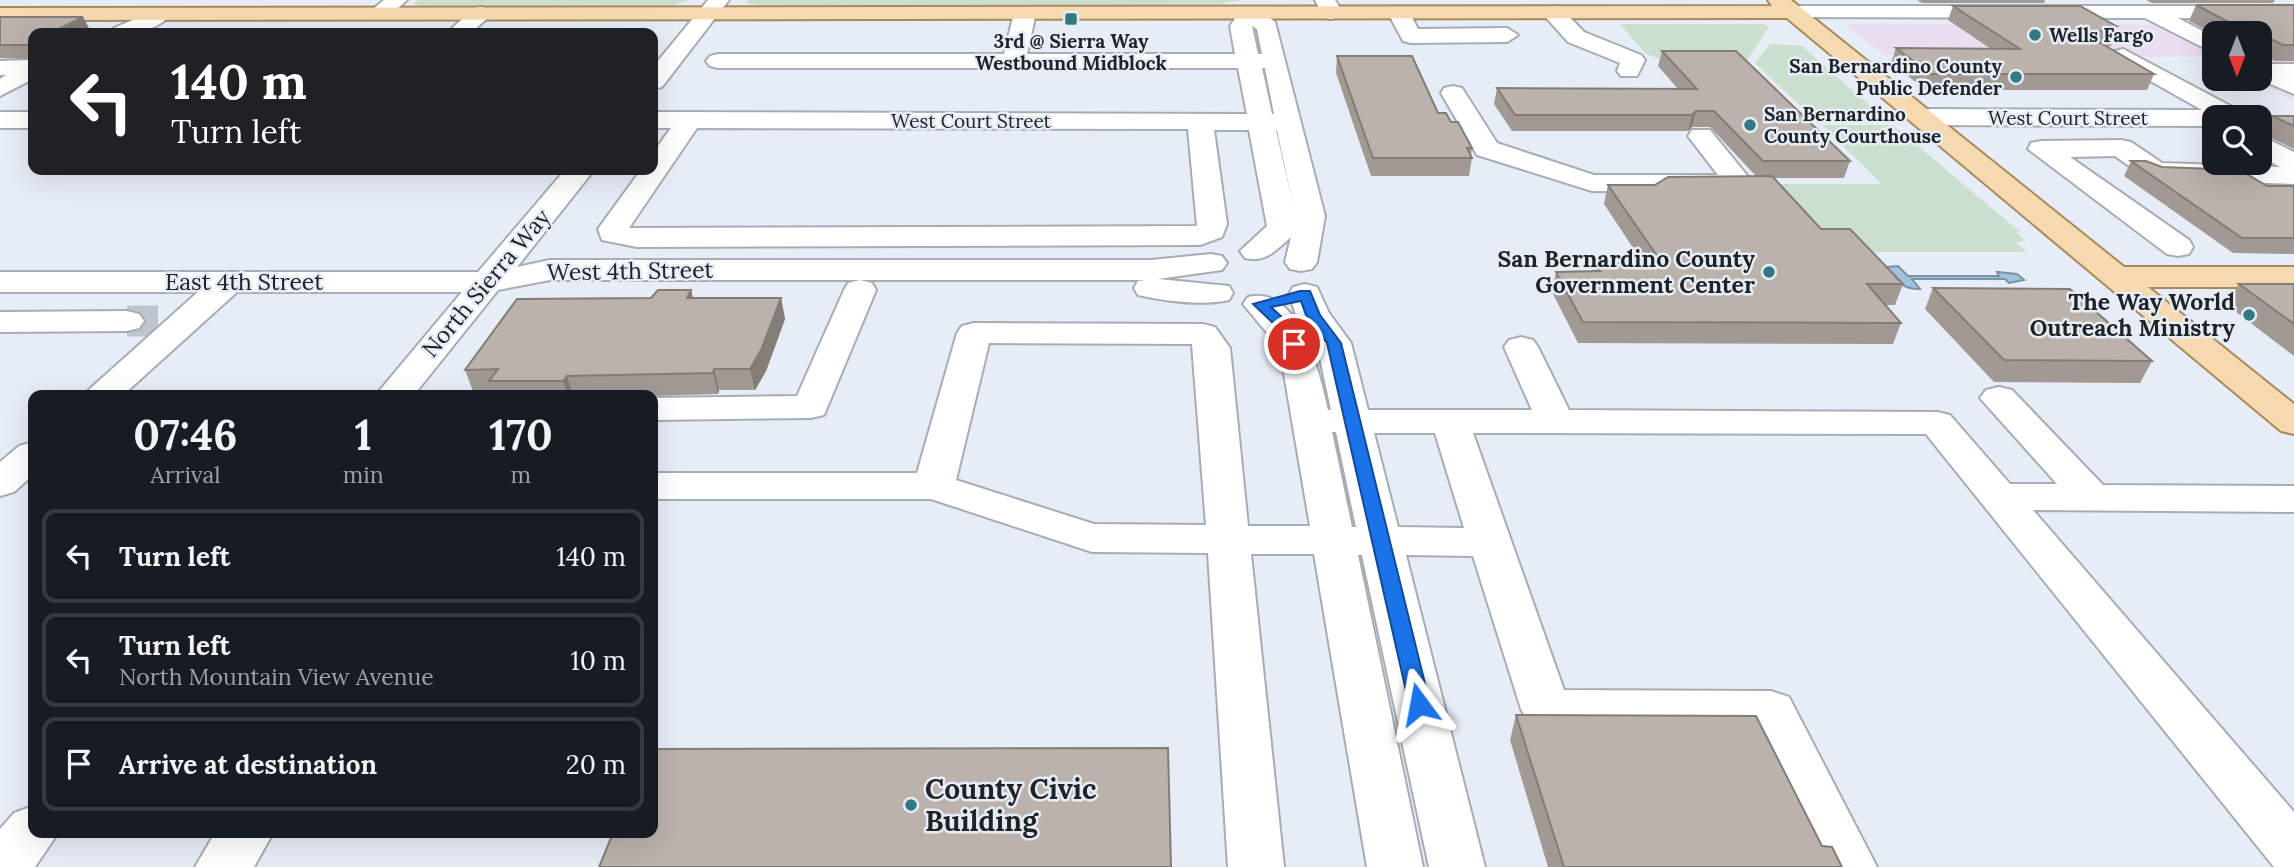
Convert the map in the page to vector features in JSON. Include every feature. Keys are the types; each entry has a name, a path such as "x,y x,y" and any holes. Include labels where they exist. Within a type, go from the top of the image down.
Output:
{"main road":[{"path":"195,14 482,13 714,7 1026,13 1250,13 1328,6 1399,13 1785,6 2294,423"},
{"path":"0,14 160,23"},
{"path":"2115,276 2294,277"}],"street":[{"path":"378,14 397,0"},
{"path":"2017,0 2036,12"},
{"path":"2168,0 2227,12 2294,12"},
{"path":"1785,6 2036,12 2148,12 2197,6"},
{"path":"658,76 714,7"},
{"path":"2112,11 2134,24 2130,28"},
{"path":"1399,13 1412,36 1507,36 1490,12"},
{"path":"1552,12 1576,37 1633,60 1629,71"},
{"path":"2148,12 2202,40"},
{"path":"464,28 482,13"},
{"path":"1014,61 1026,13"},
{"path":"1256,251 1283,228 1275,122 1275,61 1267,27 1250,13 1241,26 1247,61 1275,122 1311,216 1303,278 1293,300 1260,304 1241,302 1214,278 1223,256 1256,251 1289,256 1303,278 1313,315 1334,343 1334,541 1395,867"},
{"path":"141,28 195,14"},
{"path":"671,60 1014,61 1214,53 1247,61 1275,61"},
{"path":"2170,56 2123,56 2212,105"},
{"path":"0,68 28,67 28,72 0,89"},
{"path":"2272,70 2294,71"},
{"path":"2272,76 2294,87"},
{"path":"1453,93 1487,149 1592,183 1740,184 1701,136"},
{"path":"0,118 28,100"},
{"name":"West Court Street","path":"1922,117 2202,118"},
{"path":"0,118 28,120"},
{"name":"West Court Street","path":"658,120 1275,122"},
{"path":"658,165 690,120"},
{"path":"651,175 613,229 613,234 637,238 1200,236 1211,231 1212,223 1200,121"},
{"path":"2178,247 2042,149 2121,148 2155,171 2294,176"},
{"path":"2272,151 2294,164"},
{"name":"North Sierra Way","path":"398,390 576,175"},
{"path":"658,409 811,407 878,238"},
{"name":"West 4th Street","path":"487,282 552,292 863,280 1147,288 1214,278"},
{"name":"East 4th Street","path":"0,282 487,282"},
{"path":"0,322 53,282"},
{"path":"106,390 166,331 229,282"},
{"path":"1260,304 1281,324 1294,344 1333,421 1382,542 1457,867"},
{"path":"0,322 127,321"},
{"path":"934,486 974,333 1203,334 1212,348 1256,867"},
{"path":"1521,347 1556,422"},
{"path":"1999,398 2092,498"},
{"path":"1333,421 1937,423 2294,851"},
{"path":"1450,422 1546,709 1771,709 1849,867"},
{"path":"0,484 28,459"},
{"path":"658,486 934,486 1092,538 1490,542"},
{"path":"1999,497 2289,503"},
{"path":"2,867 28,835"},
{"path":"223,867 243,838"}],"shaded area":[{"path":"1846,25 2202,25 2202,57 1884,55"},
{"path":"2272,25 2294,25 2294,101 2272,89"}],"green space":[{"path":"418,0 690,0 674,5 417,6 414,3"},
{"path":"748,0 1243,0 1216,4 757,5 746,3"},
{"path":"1620,24 1763,24 1769,27 1745,63 1657,58 1646,54"},
{"path":"1770,44 1802,46 1877,112 1807,112 1755,63"},
{"path":"1822,125 1893,125 2020,232 2016,232 2026,241 2016,242 2027,252 1868,252 1832,249 1771,184 1882,184"}],"water":[{"path":"1898,266 1908,276 1999,276 1997,272 2017,274 2024,280 2009,283 2005,279 1912,279 1920,289 1914,289 1900,283 1886,267"}],"building":[{"path":"2196,5 2294,5 2294,45 2283,45 2272,40 2272,21 2227,21"},
{"path":"1953,6 2080,6 2116,26 2109,26 2117,31 2080,31 2154,74 1931,74 1896,48 2020,49"},
{"path":"0,17 83,17 61,28 28,28 27,45 0,45"},
{"path":"1662,51 1736,51 1850,161 1763,161 1714,111 1696,111 1692,115 1515,115 1497,88 1697,89"},
{"path":"1337,56 1412,56 1438,113 1446,113 1451,122 1458,122 1472,148 1467,148 1472,158 1373,158"},
{"path":"2272,116 2294,116 2294,126"},
{"path":"2131,161 2146,161 2162,167 2202,169 2202,175 2248,175 2267,186 2294,186 2294,238 2242,238"},
{"name":"San Bernardino County Government Center","path":"1772,176 1821,229 1850,229 1903,284 1867,284 1901,323 1583,322 1556,272 1600,271 1594,263 1662,263 1608,185 1655,185 1668,177"},
{"path":"2239,284 2294,284 2294,324"},
{"path":"1933,288 2070,289 2152,361 2004,360"},
{"path":"658,290 691,290 687,298 781,298 761,350 750,369 714,369 713,373 567,376 563,381 489,381 498,369 465,370 517,299 651,298"},
{"path":"1516,715 1756,716 1822,846 1832,847 1842,867 1564,867"},
{"name":"County Civic Building","path":"1168,748 1171,867 599,867 611,838 658,838 658,749"}],"tunnel":[{"path":"127,321 165,321"}],"place":[{"name":"3rd @ Sierra Way Westbound Midblock","path":"1071,19"},
{"name":"Wells Fargo","path":"2035,35"},
{"name":"San Bernardino County Public Defender","path":"2016,77"},
{"name":"San Bernardino County Courthouse","path":"1750,125"},
{"name":"San Bernardino County Government Center","path":"1769,272"},
{"name":"The Way World Outreach Ministry","path":"2249,315"},
{"name":"County Civic Building","path":"911,805"}],"route":[{"path":"1294,344 1281,324 1260,304 1293,300 1305,293 1313,315 1334,343 1419,704"}]}
